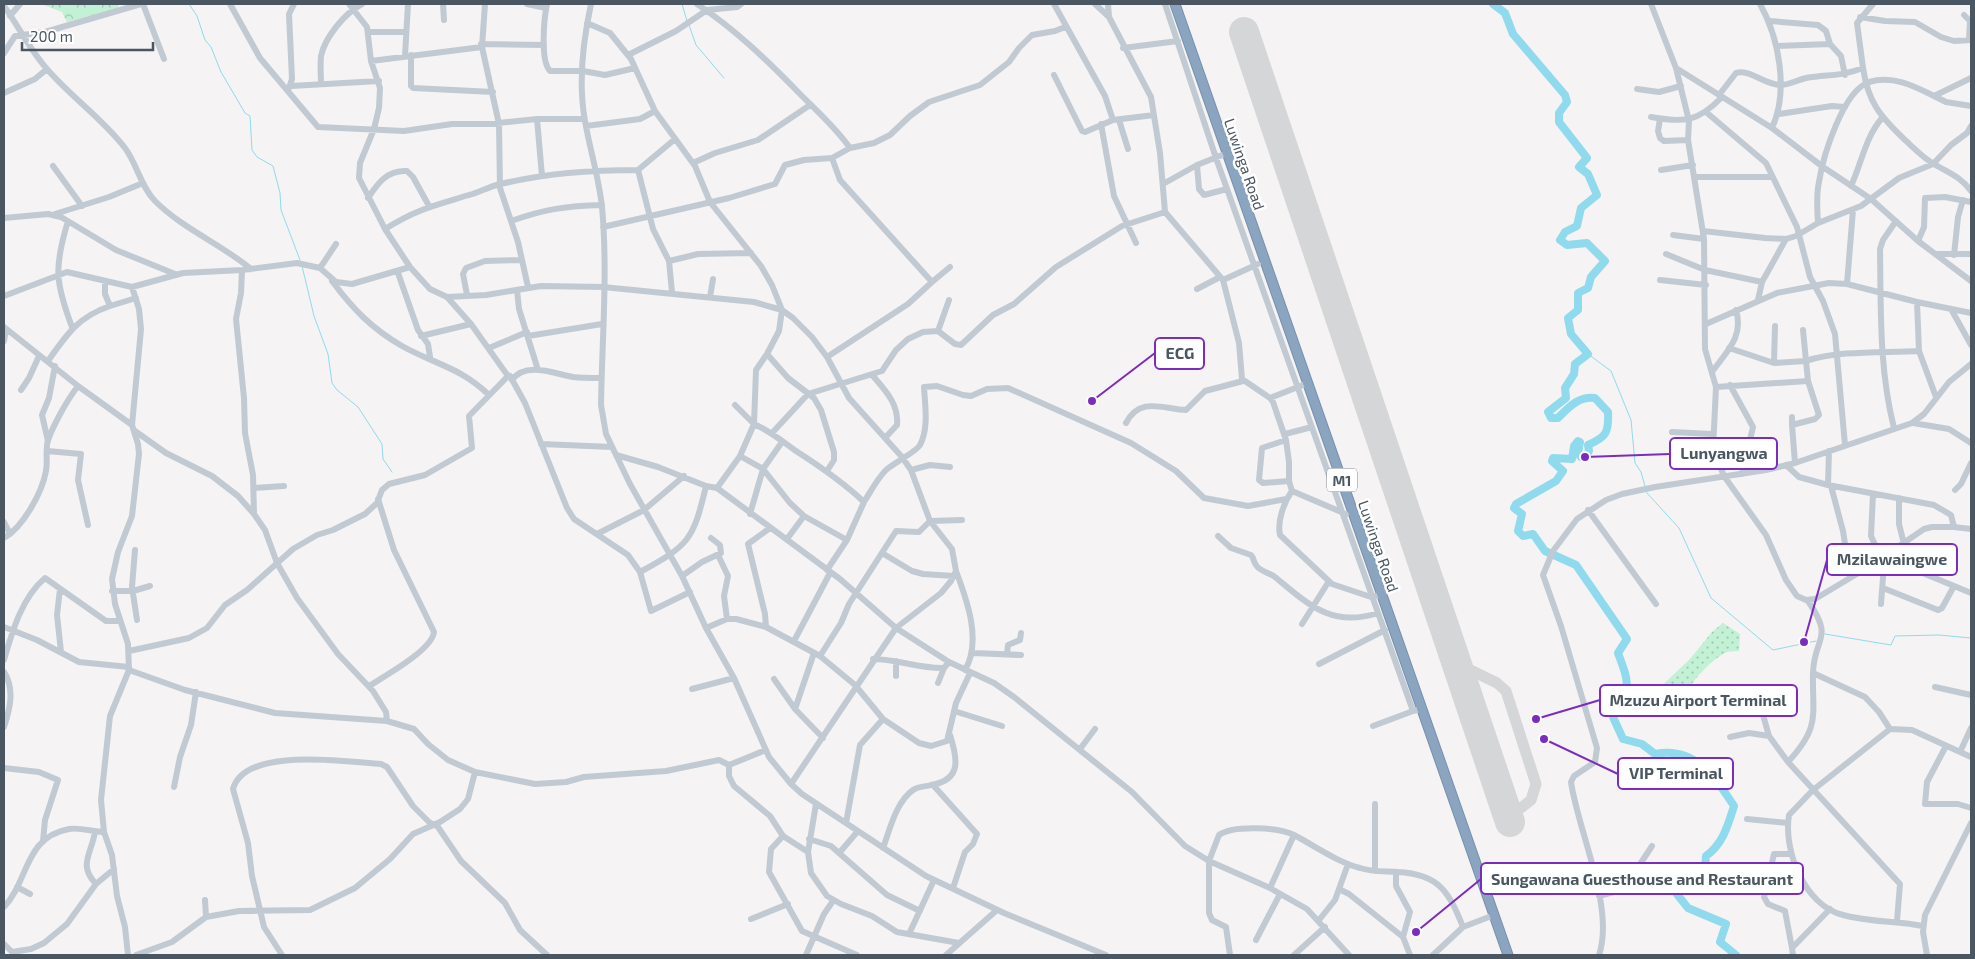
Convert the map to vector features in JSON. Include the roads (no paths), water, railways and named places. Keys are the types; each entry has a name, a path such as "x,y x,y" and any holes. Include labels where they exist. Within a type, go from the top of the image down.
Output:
{"highway":[{"name":"Luwinga Road","path":"1175,4 1266,261 1284,329 1296,363 1308,383 1382,595 1418,710 1508,955"}],"street":[{"path":"10,16 20,4"},
{"path":"4,53 12,39 20,34 45,32 120,7 142,4 164,58"},
{"path":"230,4 260,58 289,88 318,128 404,131 452,124 499,124 537,119 584,119"},
{"path":"289,88 289,14 294,4"},
{"path":"321,84 322,53 351,6 362,4"},
{"path":"408,4 406,32 411,86 413,88 493,92"},
{"path":"443,4 444,20"},
{"path":"485,4 482,46 499,124 499,184 511,221 528,287"},
{"path":"527,4 546,6 544,45 546,63 550,71 583,71 605,75 635,68"},
{"path":"591,4 587,23 583,71 584,119 602,205 602,414 612,447 644,510 682,576 706,628 734,678 766,750 778,770 791,784 816,804 934,880 997,910 1106,955"},
{"path":"697,4 760,52 810,105 833,126 850,148"},
{"path":"628,55 676,31 707,10 737,7 741,4"},
{"path":"1054,4 1065,27 1105,96 1128,149"},
{"path":"1096,4 1109,17"},
{"path":"1108,4 1109,17 1123,48 1151,97 1160,153 1165,212 1222,278 1239,343 1243,380"},
{"path":"1165,4 1227,189 1284,329"},
{"path":"1651,4 1676,68 1688,120 1688,140 1704,239 1706,285 1705,349 1716,387 1712,434 1715,459 1724,476 1763,530 1792,591 1800,598 1808,601 1817,615 1823,634 1813,673 1814,717 1805,740 1788,762"},
{"path":"1760,4 1770,21 1777,46 1778,114 1772,128"},
{"path":"1873,4 1857,22 1865,84 1882,118 1933,164 1961,178 1971,191"},
{"path":"4,6 20,34 47,69 124,148 149,194 168,212 251,269"},
{"path":"351,6 364,21 368,32 371,61 379,81 380,98 374,129 358,172 368,198 385,230 410,267 430,289 447,297 471,324 511,378 525,403 567,508 574,519 628,555 640,572 651,611 690,592"},
{"path":"1860,17 1885,21 1914,22 1941,38 1954,41 1970,40 1970,21 1964,14"},
{"path":"1770,21 1818,25 1826,32 1830,44 1841,56 1845,75"},
{"path":"587,23 610,33 628,55 655,111 693,162 710,202 751,254 772,285 782,310 779,331 756,370 754,424 740,456 718,488"},
{"path":"603,227 710,202 775,184 783,167 795,162 832,158 850,148 874,144 890,136 910,116 929,102 980,85 1009,62 1018,48 1032,36 1065,27"},
{"path":"368,32 406,32"},
{"path":"1123,48 1178,41"},
{"path":"1777,46 1830,44"},
{"path":"371,61 482,46 544,45"},
{"path":"1676,68 1772,128 1822,167 1871,198 1918,241 1971,281"},
{"path":"1651,117 1688,120 1706,112 1721,96 1736,73 1740,72 1762,81 1779,85 1814,77 1845,75 1863,68"},
{"path":"4,93 35,79 47,69"},
{"path":"1054,76 1082,131 1085,132 1101,124 1116,120 1154,115"},
{"path":"1934,96 1971,78"},
{"path":"1818,223 1818,191 1822,167 1845,107 1865,84 1883,79 1894,80 1946,102 1971,106"},
{"path":"289,88 321,84 379,81"},
{"path":"1637,89 1659,92 1681,86"},
{"path":"693,162 758,140 810,105"},
{"path":"1778,114 1832,106 1845,107"},
{"path":"586,126 640,119 655,111"},
{"path":"1706,112 1761,158 1800,234 1806,264 1813,285 1828,314 1838,356 1846,445"},
{"path":"1851,186 1859,169 1867,138 1882,118"},
{"path":"537,119 542,176"},
{"path":"1660,119 1658,131 1660,138 1669,141 1688,140"},
{"path":"1101,124 1114,196 1136,243"},
{"path":"1703,230 1786,239 1800,234 1818,223 1853,210 1899,178 1933,164 1951,145 1967,133 1971,126"},
{"path":"385,230 411,213 429,206 471,195 499,184 542,176 596,170 638,170 675,139"},
{"path":"1162,184 1197,165 1227,154"},
{"path":"832,158 840,180 932,282"},
{"path":"1197,165 1199,189 1204,195 1227,189"},
{"path":"53,166 82,206"},
{"path":"1660,170 1693,166"},
{"path":"638,170 656,236 664,248 669,261 672,292"},
{"path":"368,198 382,178 388,174 407,171 413,177 429,206"},
{"path":"1695,177 1771,177"},
{"path":"4,218 53,215 143,183"},
{"path":"1918,241 1924,227 1925,198 1971,202"},
{"path":"1954,255 1958,217 1963,200"},
{"path":"511,221 543,210 565,206 602,205"},
{"path":"1847,284 1853,210"},
{"path":"773,432 808,394 882,372 896,350 908,339 923,332 938,331 955,344 961,345 993,315 1014,304 1046,274 1127,224 1165,212"},
{"path":"53,215 68,221 116,250 175,274"},
{"path":"68,221 58,255 57,276 72,327"},
{"path":"1894,428 1884,382 1881,353 1881,244 1896,221"},
{"path":"1674,235 1704,239"},
{"path":"1758,300 1762,282 1786,239"},
{"path":"320,268 336,244"},
{"path":"669,261 698,254 751,254"},
{"path":"1666,254 1705,270 1762,282"},
{"path":"1935,254 1971,254"},
{"path":"467,295 463,274 466,268 485,261 521,260"},
{"path":"1197,289 1266,261"},
{"path":"4,296 73,272 132,287 175,274 242,270 300,263 320,268 349,304 367,322 403,346 471,378 489,395"},
{"path":"331,280 352,284 398,273 410,267"},
{"path":"827,357 908,304 950,267"},
{"path":"242,270 242,293 236,319 244,398 244,433 254,488 254,514"},
{"path":"398,273 422,336 428,344 430,358"},
{"path":"710,297 712,279"},
{"path":"105,280 105,294 110,306"},
{"path":"1660,280 1706,285"},
{"path":"1706,324 1758,300 1813,285 1847,284 1917,302 1971,313"},
{"path":"128,955 112,851 104,832 101,800 110,716 129,668 129,651 112,591 115,562 133,509 139,449 134,428 141,329 136,298 132,287"},
{"path":"447,297 486,295 528,287 603,287 672,292 754,302 782,310 805,330 827,357 860,412 902,457 910,470 930,521 952,549 955,573 965,598 973,653 954,711 950,735 947,741 938,746 925,746 883,719 855,686 817,655 794,641 766,627 746,620 727,619 706,628"},
{"path":"517,290 519,309 538,370"},
{"path":"48,361 72,327 94,311 136,298"},
{"path":"938,331 948,300"},
{"path":"1917,302 1919,351 1936,397"},
{"path":"1951,309 1971,345"},
{"path":"1712,372 1729,348 1739,328 1736,310"},
{"path":"422,336 471,324"},
{"path":"489,348 528,334 602,324"},
{"path":"1774,363 1775,326"},
{"path":"4,341 5,328"},
{"path":"5,328 166,453 212,476 238,496 254,514 269,538 277,563 297,598 338,654 369,686 386,712 387,721"},
{"path":"1792,425 1815,419 1819,415 1808,382 1803,330"},
{"path":"1729,348 1774,363 1838,356 1919,351"},
{"path":"767,354 788,378 814,398 821,410 834,452 834,460 828,471"},
{"path":"21,390 30,378 39,356"},
{"path":"1296,363 1298,386 1371,597 1418,710 1373,726"},
{"path":"1599,955 1604,933 1599,896 1571,782 1574,776 1590,767 1596,760 1596,743 1561,626 1543,578 1544,568 1552,554 1571,525 1588,510 1614,497 1644,489 1742,474 1795,463 1912,423 1924,414 1954,377 1971,364"},
{"path":"4,522 7,536 22,523 39,490 46,470 48,441 42,415 55,366"},
{"path":"129,651 189,638 207,628 225,605 293,549 317,535 333,530 365,514 378,499 382,490 389,484 425,475 472,448 469,416 489,395 511,378 538,370 576,377 601,378"},
{"path":"873,376 892,400 895,408 897,425 885,438"},
{"path":"1126,423 1131,413 1138,409 1165,406 1186,410 1205,391 1243,380 1270,398 1285,437 1289,462 1289,481 1292,491 1343,514 1354,515"},
{"path":"1716,387 1808,382"},
{"path":"1270,398 1308,383"},
{"path":"1730,385 1753,427 1742,474"},
{"path":"48,441 67,403 78,386"},
{"path":"794,641 829,571 847,540 864,502 878,480 902,457 918,448 921,443 925,423 924,387 937,386 963,396 971,396 987,389 1003,388 1032,397 1131,443 1176,471 1204,498 1248,506 1286,499"},
{"path":"734,405 754,424 773,432 782,442 828,471 864,502"},
{"path":"1307,410 1316,406"},
{"path":"1792,417 1795,463"},
{"path":"1912,423 1949,429 1971,444"},
{"path":"1289,481 1263,483 1259,480 1262,448 1312,427"},
{"path":"1672,432 1712,434"},
{"path":"1317,440 1329,444"},
{"path":"750,514 763,469 782,442"},
{"path":"541,444 612,447"},
{"path":"1320,449 1329,444"},
{"path":"47,451 81,454 78,480 88,525"},
{"path":"1829,451 1830,486 1843,531 1847,557 1857,574"},
{"path":"616,455 684,476 706,486 718,488 750,514 829,571 896,628 949,662 994,683 1014,696 1132,792 1185,846 1209,860 1270,888 1307,909 1326,927 1349,955"},
{"path":"740,456 763,469 790,503 804,516 847,540"},
{"path":"1955,490 1961,484 1971,463"},
{"path":"910,470 930,465 950,467"},
{"path":"1786,465 1799,476 1830,486 1899,498 1943,509 1952,515 1954,527"},
{"path":"597,534 644,510 684,476"},
{"path":"1330,477 1342,480"},
{"path":"254,488 284,486"},
{"path":"640,572 670,556 682,545 696,526 706,486"},
{"path":"1292,491 1286,499 1280,523 1280,536 1336,587 1371,597 1382,595"},
{"path":"1873,494 1871,536 1883,562 1881,604"},
{"path":"1899,498 1899,524 1904,544"},
{"path":"369,686 423,649 432,640 434,632 394,550 378,499"},
{"path":"1588,510 1656,604"},
{"path":"787,539 804,516"},
{"path":"795,709 817,655 841,623 856,593 896,531 919,532 930,521 962,520"},
{"path":"1808,601 1883,562 1928,527 1971,529"},
{"path":"766,627 765,614 748,544 770,528"},
{"path":"1218,536 1234,550 1251,555 1258,567 1271,574 1313,606 1344,619 1358,619 1378,613"},
{"path":"682,576 702,562 721,553 722,548 711,538"},
{"path":"135,550 132,591 137,620"},
{"path":"882,553 912,571 923,574 955,573"},
{"path":"718,555 728,576 724,596 727,619"},
{"path":"1883,562 1913,569 1971,593"},
{"path":"791,784 823,738 855,686 896,628 941,593 955,573"},
{"path":"4,660 12,631 26,604 44,579 47,579 106,621 120,622"},
{"path":"1302,624 1329,581"},
{"path":"112,591 132,591 150,586"},
{"path":"1883,588 1938,610 1954,586"},
{"path":"60,589 57,615 61,652"},
{"path":"4,627 79,662 129,668 185,690 287,715 387,721 414,730 442,756 475,772 512,781 543,784 584,777 666,772 719,760 729,765 766,750"},
{"path":"1319,664 1385,630"},
{"path":"1007,654 1008,644 1020,640 1021,633"},
{"path":"973,653 1022,655"},
{"path":"873,660 896,660 929,668 944,668"},
{"path":"896,660 896,676"},
{"path":"938,683 944,668 949,662"},
{"path":"4,672 8,678 11,704 4,727"},
{"path":"1813,673 1864,697 1879,712 1890,729"},
{"path":"692,689 734,678"},
{"path":"774,679 795,709 823,738"},
{"path":"1935,687 1971,694"},
{"path":"174,787 180,757 190,730 196,692"},
{"path":"1759,701 1769,736 1788,762 1900,884 1897,921"},
{"path":"954,711 1002,726"},
{"path":"846,823 860,744 883,719"},
{"path":"1960,752 1971,728"},
{"path":"1080,749 1095,729"},
{"path":"1923,926 1843,915 1830,910 1803,882 1796,870 1791,854 1788,822 1790,814 1813,790 1890,729 1908,729 1971,758"},
{"path":"1730,737 1750,733 1769,736"},
{"path":"883,848 902,802 913,790 921,786 933,785 953,774 957,766 957,755 950,735"},
{"path":"1946,746 1927,782 1925,804 1958,804 1971,808"},
{"path":"282,955 278,947 265,932 248,843 233,793 237,780 247,769 266,762 340,760 380,764 391,772 413,806 445,835 461,861 507,906 520,930 547,955"},
{"path":"729,765 729,776 734,786 770,816 783,836 808,852"},
{"path":"4,768 39,772 58,780 45,820 44,841"},
{"path":"136,955 172,942 206,917 239,911 286,912 310,910 359,886 390,860 412,834 450,817 466,802 475,772"},
{"path":"933,785 977,834 973,844 965,852 953,888"},
{"path":"816,804 808,852 812,873 820,887 833,900 872,916 897,932 959,943"},
{"path":"1375,804 1375,871"},
{"path":"1747,819 1788,822"},
{"path":"1927,955 1923,926 1930,902 1971,823"},
{"path":"1230,955 1226,927 1212,920 1209,914 1209,860 1219,835 1228,831 1273,829 1294,835 1348,864 1375,871 1423,875 1437,884 1452,902 1463,927"},
{"path":"4,907 17,887 32,854 44,841 68,830 104,832"},
{"path":"840,852 858,831"},
{"path":"94,832 85,866 88,876 96,884"},
{"path":"1270,888 1294,835"},
{"path":"783,836 770,849 769,868 775,885 788,904 802,932 857,955"},
{"path":"809,839 826,843 840,852 860,873 887,895 920,911"},
{"path":"1599,896 1621,890 1652,846"},
{"path":"1791,854 1774,854 1764,897 1768,904 1785,911 1792,952"},
{"path":"1319,920 1328,910 1339,889 1348,864"},
{"path":"4,944 15,954 44,943 73,916 96,884 114,869"},
{"path":"1396,872 1396,886 1410,912 1403,937"},
{"path":"909,934 934,880"},
{"path":"17,887 30,894"},
{"path":"1339,889 1349,894 1403,937 1410,955"},
{"path":"1256,940 1280,894"},
{"path":"205,900 206,917"},
{"path":"806,955 815,939 822,918 833,900"},
{"path":"751,919 788,904"},
{"path":"946,955 997,910"},
{"path":"1792,952 1830,910"},
{"path":"1433,955 1463,927 1494,915"},
{"path":"1294,955 1326,927"}],"waterway":[{"path":"189,4 197,16 205,40 211,47 221,72 245,113 250,116 252,150 257,157 273,166 280,193 281,210 300,260"},
{"path":"682,4 687,21"},
{"path":"1493,4 1505,13 1513,34 1565,95 1567,102 1559,113 1559,122 1587,158 1579,167 1588,174 1597,195 1581,208 1577,226 1565,232 1560,240 1567,245 1587,243 1605,261 1591,277 1588,288 1578,293 1578,310 1568,318 1571,334 1588,354 1575,364 1574,374 1565,388 1566,398 1548,412 1551,418 1558,418 1578,401 1595,398 1608,412 1607,430 1603,437 1588,445 1589,451 1585,457 1581,457 1578,453 1580,442 1578,441 1574,446 1572,459 1553,458 1552,461 1563,471 1556,481 1516,504 1514,508 1522,514 1518,531 1523,536 1533,534 1545,551 1576,565 1627,639 1618,653 1625,672 1626,692 1613,717 1623,739 1642,744 1655,754 1669,753 1693,759 1711,775 1734,806 1721,840 1706,856 1705,868 1672,883 1672,888 1688,908 1726,924 1720,942 1736,955"},
{"path":"689,25 696,45 724,78"},
{"path":"302,266 314,316 328,354 332,383 337,390 358,407 382,444 383,459 392,472"},
{"path":"1588,354 1611,371 1631,420 1635,463 1641,472 1645,486"},
{"path":"1646,492 1679,528 1711,598 1773,650 1816,641"},
{"path":"1825,634 1891,645 1895,636 1939,635 1971,638"}],"place":[{"name":"ECG","path":"1092,401"},
{"name":"Lunyangwa","path":"1585,457"},
{"name":"Mzilawaingwe","path":"1804,642"},
{"name":"Mzuzu Airport Terminal","path":"1536,719"},
{"name":"VIP Terminal","path":"1544,739"},
{"name":"Sungawana Guesthouse and Restaurant","path":"1416,932"}]}
